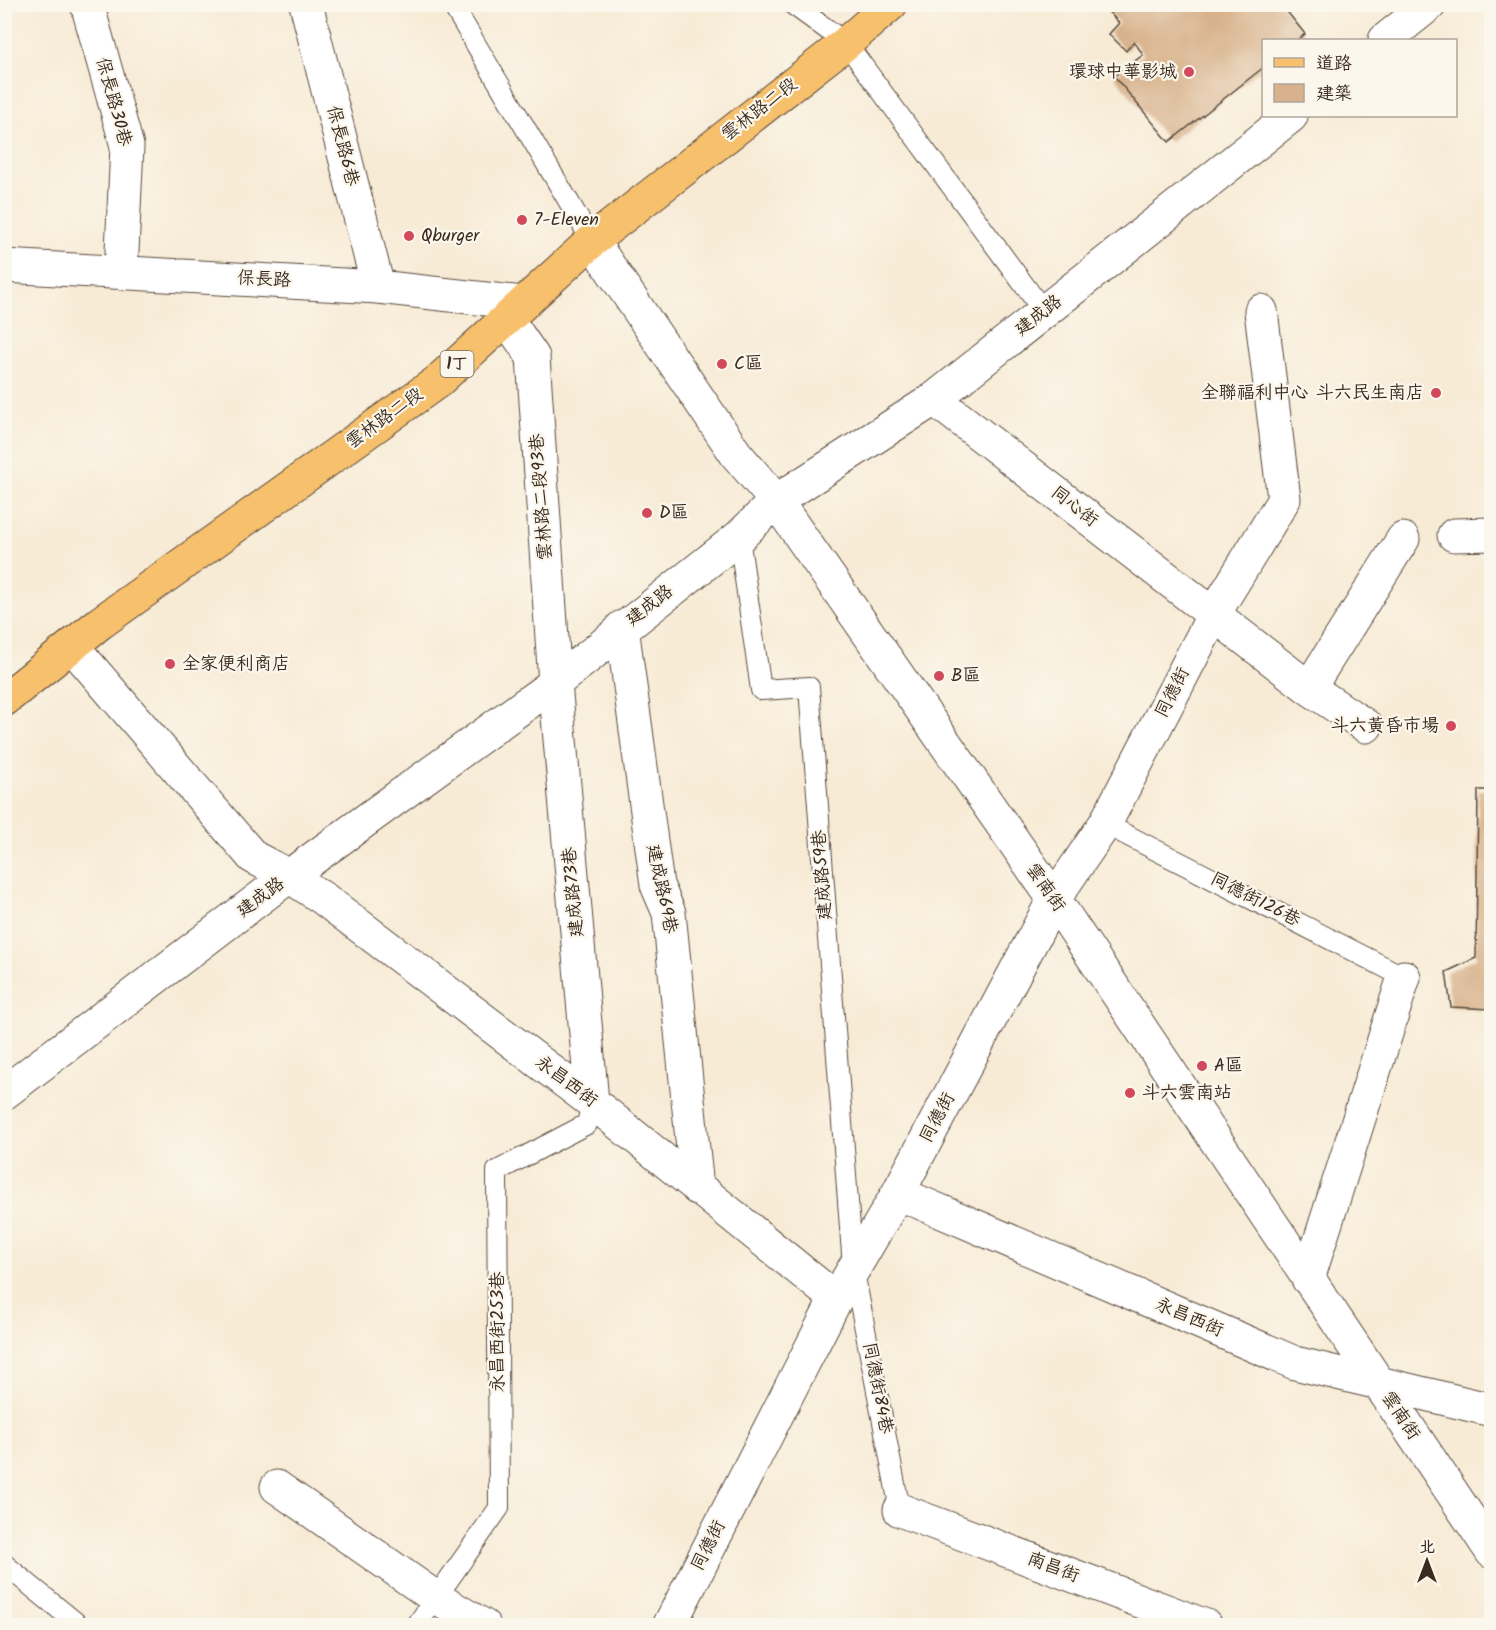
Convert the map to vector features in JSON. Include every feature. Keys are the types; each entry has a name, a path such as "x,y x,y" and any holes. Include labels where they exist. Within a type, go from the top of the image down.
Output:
{"main road":[{"name":"雲林路二段","path":"4,700 100,623 437,381 592,241 846,43 891,4"}],"street":[{"name":"保長路30巷","path":"87,4 127,146 121,272"},
{"name":"保長路6巷","path":"306,4 378,287"},
{"path":"1386,39 1430,4"},
{"name":"建成路","path":"4,1093 289,876 555,683 622,627 739,537 776,501 934,399 1290,117"},
{"name":"雲南街","path":"592,241 736,454 776,501 1054,899 1491,1552"},
{"name":"保長路","path":"4,266 378,287 515,311"},
{"name":"雲林路二段93巷","path":"515,311 532,357 555,683"},
{"path":"1214,614 1284,499 1261,311"},
{"name":"同心街","path":"934,399 1309,688 1366,726"},
{"path":"1454,535 1491,534"},
{"path":"1309,688 1403,539"},
{"name":"同德街","path":"669,1626 853,1267 898,1193 1054,899 1105,824 1214,614"},
{"name":"建成路69巷","path":"622,627 657,885 669,913 697,1188"},
{"name":"永昌西街","path":"72,646 253,857 289,876 324,899 592,1102 836,1299"},
{"name":"建成路73巷","path":"555,683 592,1102"},
{"path":"1308,1279 1404,977"},
{"name":"永昌西街","path":"898,1193 1295,1364 1491,1410"},
{"path":"277,1487 436,1598 484,1626"},
{"name":"南昌街","path":"900,1510 1206,1626"}],"lane":[{"path":"452,4 592,241"},
{"path":"792,4 846,43 1044,312"},
{"name":"建成路59巷","path":"739,537 761,690 809,687 853,1267"},
{"name":"同德街126巷","path":"1105,824 1404,977"},
{"name":"永昌西街253巷","path":"436,1598 499,1508 497,1171 587,1124 592,1102"},
{"name":"同德街84巷","path":"853,1267 900,1510"},
{"path":"4,1564 80,1626"},
{"path":"416,1626 436,1598"}],"building":[{"name":"環球中華影城","path":"1114,4 1281,4 1305,34 1298,39 1262,39 1262,69 1169,142 1114,76 1143,55 1134,41 1126,51 1109,34 1119,23 1107,10"},
{"path":"1478,790 1492,790 1492,1009 1451,1007 1446,972 1476,958"}],"place":[{"name":"環球中華影城","path":"1189,72"},
{"name":"7-Eleven","path":"522,220"},
{"name":"Qburger","path":"409,236"},
{"name":"C區","path":"722,364"},
{"name":"全聯福利中心 斗六民生南店","path":"1436,393"},
{"name":"D區","path":"647,513"},
{"name":"全家便利商店","path":"170,664"},
{"name":"B區","path":"939,676"},
{"name":"斗六黃昏市場","path":"1451,726"},
{"name":"A區","path":"1202,1066"},
{"name":"斗六雲南站","path":"1130,1093"}]}
